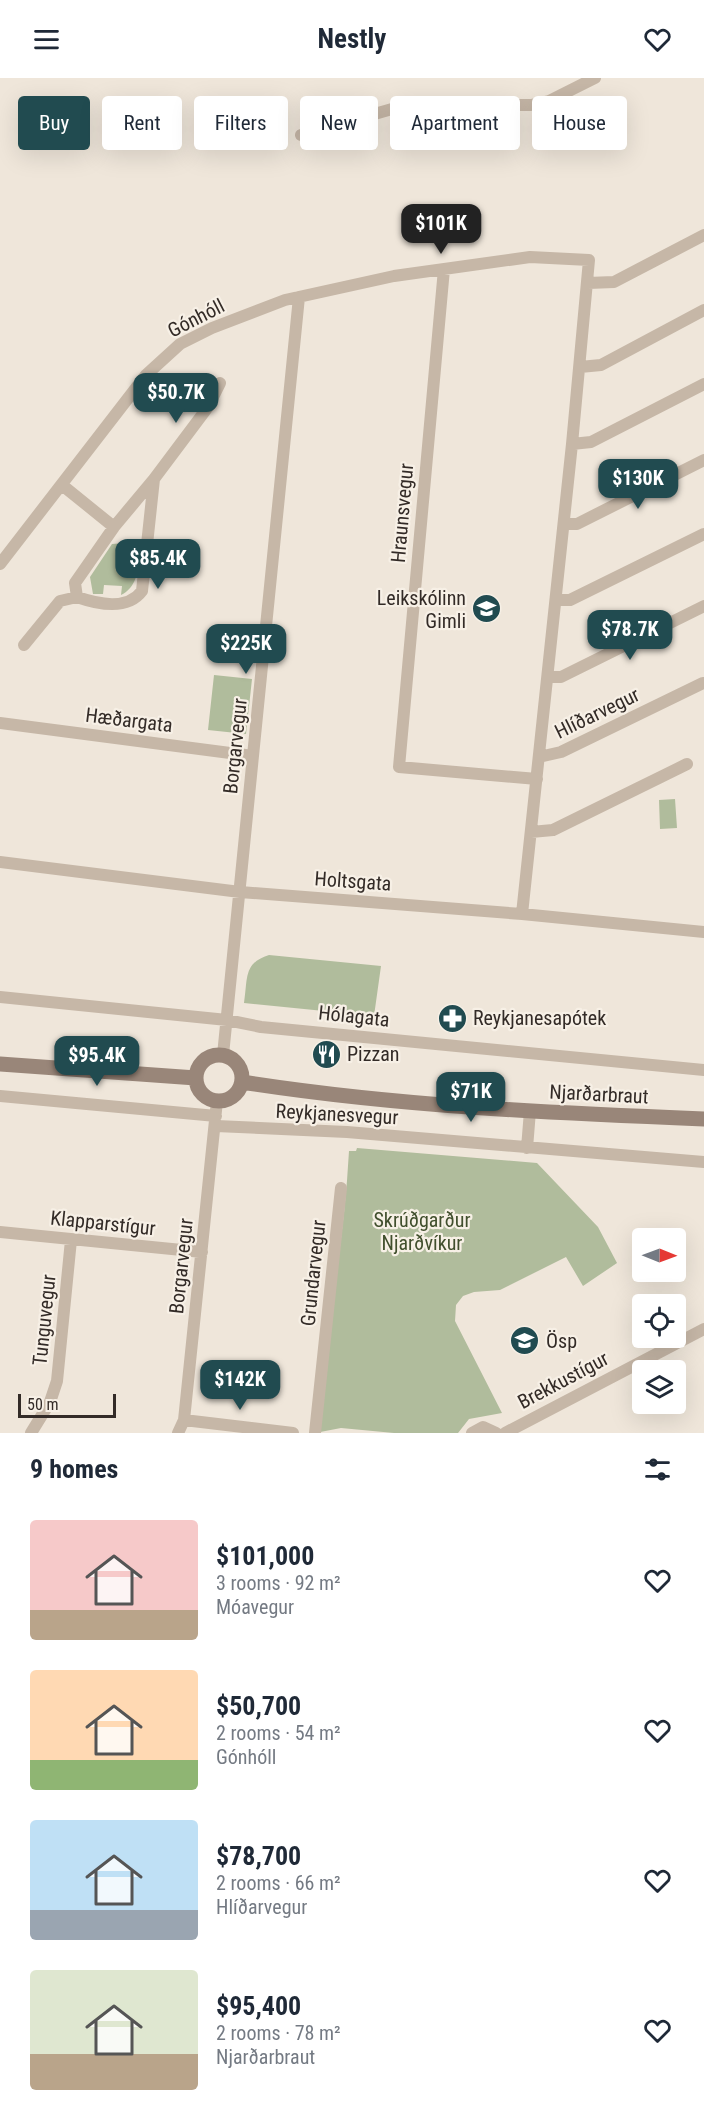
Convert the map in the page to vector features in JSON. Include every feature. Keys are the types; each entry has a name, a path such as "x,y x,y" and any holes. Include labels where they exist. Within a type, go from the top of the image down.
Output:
{"main road":[{"path":"215,1055 223,1055 236,1062 242,1075 242,1082 236,1095 216,1115 200,1091 196,1078 201,1063 215,1055"},
{"path":"0,1064 196,1078"},
{"name":"Njarðarbraut","path":"242,1082 354,1097 530,1111 704,1119"}],"street":[{"path":"378,113 406,105 531,105 549,101 595,78"},
{"path":"588,283 615,282 704,235"},
{"name":"Gónhóll","path":"0,564 146,375 180,344 212,328 285,300 350,284 530,257 588,260"},
{"name":"Hlíðarvegur","path":"522,914 580,367 588,260"},
{"name":"Hraunsvegur","path":"444,269 399,766 537,779"},
{"name":"Borgarvegur","path":"223,1055 299,297"},
{"path":"580,367 601,365 704,309"},
{"path":"77,597 75,583 114,527 154,479 208,407 220,383"},
{"path":"572,444 591,442 704,384"},
{"path":"564,524 577,524 704,460"},
{"path":"24,645 60,601 77,597 96,604 123,603 133,600 142,591 154,479"},
{"path":"62,485 114,527"},
{"path":"556,600 570,600 704,534"},
{"path":"548,677 561,677 704,606"},
{"name":"Hlíðarvegur","path":"539,756 561,752 703,683"},
{"name":"Hæðargata","path":"0,723 253,756"},
{"path":"531,832 553,830 687,764"},
{"name":"Holtsgata","path":"0,862 240,892 522,914 704,932"},
{"name":"Hólagata","path":"0,997 227,1020 261,1027 704,1070"},
{"name":"Reykjanesvegur","path":"0,1096 216,1115 347,1132 704,1162"},
{"path":"527,1148 530,1111"},
{"name":"Borgarvegur","path":"178,1433 184,1420 216,1115"},
{"name":"Grundarvegur","path":"315,1433 341,1188"},
{"name":"Klapparstígur","path":"0,1232 202,1252"},
{"name":"Tunguvegur","path":"31,1433 50,1402 57,1381 71,1240"},
{"name":"Brekkustígur","path":"505,1433 704,1329"},
{"path":"184,1420 293,1433"},
{"path":"472,1433 483,1427 496,1433"}],"green space":[{"path":"125,543 139,561 132,585 121,595 122,586 104,585 103,594 93,594 90,577 112,544"},
{"path":"214,675 252,679 246,734 208,730"},
{"path":"675,799 677,828 660,829 659,800"},
{"path":"269,955 381,966 374,1016 244,1003 251,967 261,958"},
{"name":"Skrúðgarður Njarðvíkur","path":"357,1148 537,1163 598,1227 617,1263 583,1286 566,1257 500,1290 474,1292 463,1296 456,1305 455,1321 502,1413 469,1419 458,1433 394,1433 341,1428 315,1433 339,1257 349,1151 356,1151"}],"place":[{"name":"Leikskólinn Gimli","path":"487,609"},
{"name":"Reykjanesapótek","path":"452,1018"},
{"name":"Pizzan","path":"326,1054"},
{"name":"Ösp","path":"525,1341"}]}
